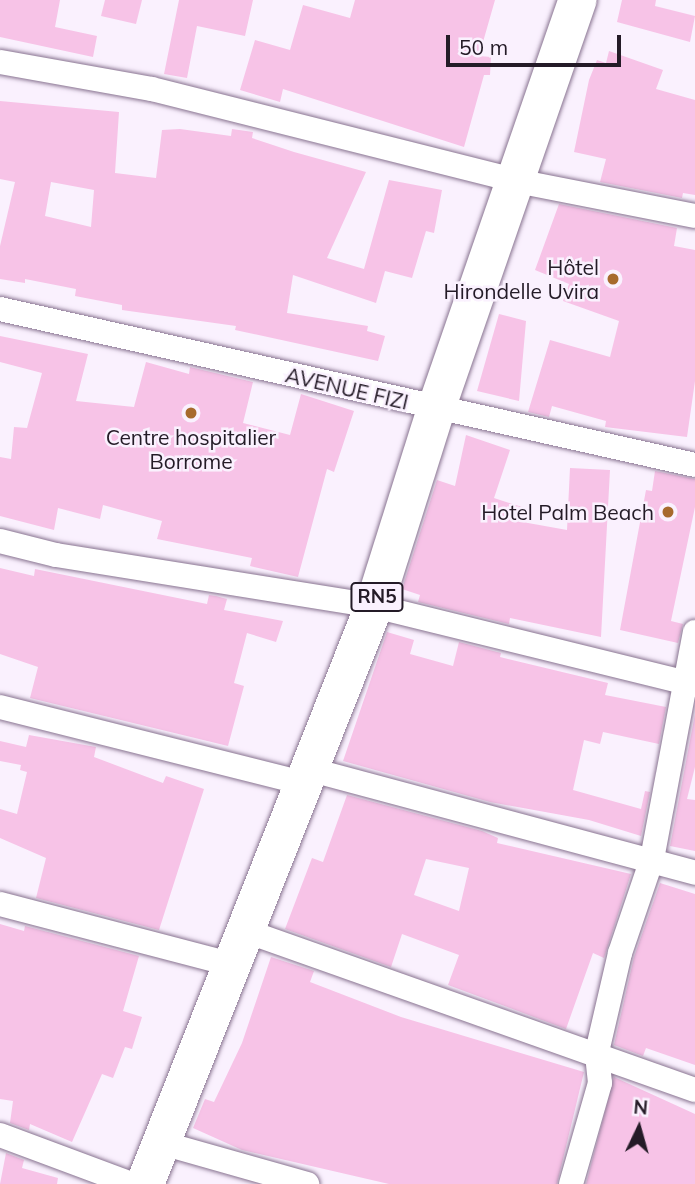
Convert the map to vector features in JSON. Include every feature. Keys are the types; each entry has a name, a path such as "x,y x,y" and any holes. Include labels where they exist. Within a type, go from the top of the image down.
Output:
{"highway":[{"name":"RN5","path":"145,1184 374,606 436,409 578,0"}],"street":[{"path":"0,62 244,110 517,181 695,216"},
{"name":"AVENUE FIZI","path":"0,309 695,465"},
{"path":"0,541 56,555 374,606 690,684"},
{"path":"570,1184 600,1083 597,1052 620,953 652,859 690,684 695,632"},
{"path":"0,707 305,776 652,859 695,873"},
{"path":"0,904 49,914 152,947 237,947 597,1052 695,1090"},
{"path":"0,1135 132,1184"},
{"path":"162,1143 307,1184"}],"building":[{"path":"0,0 60,0 55,27 97,36 93,57 0,37"},
{"path":"105,0 142,0 136,24 101,16"},
{"path":"179,0 253,0 245,36 197,26 187,78 164,74"},
{"path":"355,0 495,0 479,56 491,57 490,75 484,75 464,147 283,89 280,102 240,90 255,40 290,50 303,5 350,18"},
{"path":"622,0 656,0 655,6 695,16 690,42 617,22"},
{"path":"609,51 663,70 656,89 695,100 695,195 683,193 682,198 600,182 606,159 574,152 589,80 597,60 606,63"},
{"path":"0,101 119,112 115,173 156,178 162,130 180,129 231,136 232,129 253,132 252,138 366,172 327,258 364,269 389,180 442,190 434,233 426,231 412,278 385,271 376,303 293,275 287,313 368,326 367,331 385,336 378,361 235,330 236,326 122,310 122,305 75,296 76,289 25,279 25,283 0,279 0,246 15,182 0,179","holes":["51,182 94,190 91,227 45,216"]},
{"path":"559,204 677,228 674,246 695,250 695,381 687,437 605,427 606,421 552,406 549,417 528,412 550,340 610,357 619,321 563,301 569,284 535,270"},
{"path":"499,314 526,321 519,401 477,391"},
{"path":"0,336 88,354 76,401 134,407 146,362 189,374 190,367 253,382 243,423 290,435 301,394 354,411 334,472 327,469 298,577 250,566 252,558 157,539 162,521 103,505 100,519 58,508 54,530 0,516 0,457 11,459 14,427 27,428 42,373 0,362"},
{"path":"466,435 510,450 494,498 522,507 517,521 567,530 570,468 610,470 601,637 510,618 509,624 418,602 420,595 402,589 437,480 455,486"},
{"path":"655,471 695,479 695,507 671,621 683,624 678,643 620,630 646,490 652,491"},
{"path":"0,568 34,576 35,569 207,604 209,595 216,596 227,599 224,610 283,621 276,642 247,633 234,683 244,686 228,746 30,698 38,667 0,654"},
{"path":"387,632 414,640 410,654 453,666 459,642 501,653 500,657 608,683 605,695 666,707 659,744 603,732 600,744 584,740 573,790 641,809 645,791 650,792 641,836 589,820 490,802 343,761"},
{"path":"695,714 695,767 687,799 695,800 695,851 670,846"},
{"path":"29,735 96,747 94,757 163,783 166,776 204,789 159,930 36,898 46,858 0,838 0,809 17,814 27,772 20,770 21,765 0,761 0,741 26,747"},
{"path":"347,795 482,831 498,838 497,843 631,874 604,958 593,953 566,1029 448,985 459,955 402,934 391,967 285,929 312,858 323,862","holes":["426,859 469,868 459,911 414,895"]},
{"path":"660,883 695,894 695,1065 646,1048 643,1056 614,1045 634,957"},
{"path":"0,924 24,931 25,926 139,956 123,1011 142,1017 132,1049 125,1047 113,1078 102,1074 72,1142 30,1124 29,1130 10,1123 13,1101 0,1099"},
{"path":"271,957 314,971 310,982 401,1017 584,1072 557,1184 389,1184 242,1150 193,1128 205,1099 214,1102 242,1043"},
{"path":"614,1077 695,1114 695,1184 586,1184"},
{"path":"6,1153 24,1160 22,1168 58,1178 57,1184 0,1184"}],"place":[{"name":"Hôtel Hirondelle Uvira","path":"613,279"},
{"name":"Centre hospitalier Borrome","path":"191,413"},
{"name":"Hotel Palm Beach","path":"668,512"}]}
